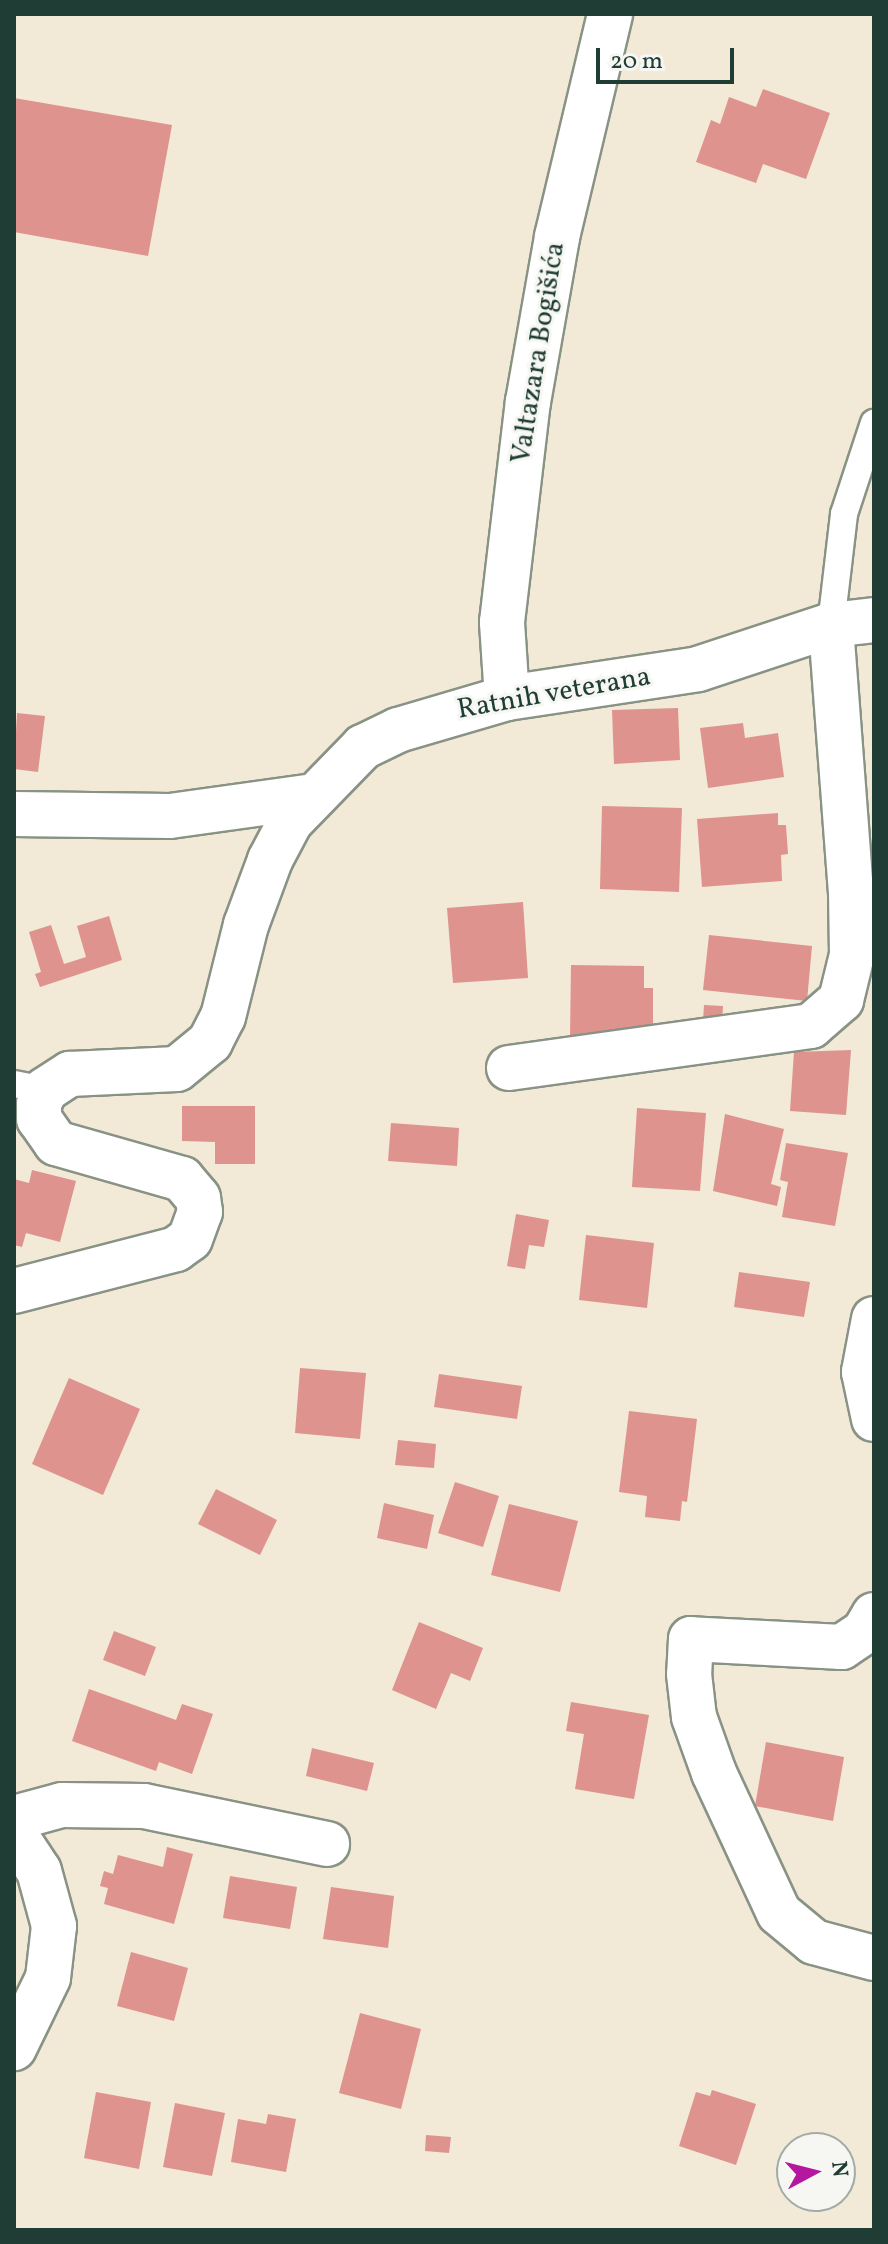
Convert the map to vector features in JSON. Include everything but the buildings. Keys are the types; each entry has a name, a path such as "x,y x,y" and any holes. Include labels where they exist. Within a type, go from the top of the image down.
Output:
{"street":[{"name":"Valtazara Bogišića","path":"507,698 502,622 528,402 557,237 610,14"},
{"name":"Ratnih veterana","path":"30,1087 70,1074 177,1069 210,1042 223,1017 246,925 270,860 290,822 363,747 398,730 507,698 698,669 831,625 874,620"},
{"path":"509,1068 811,1026 841,1000 852,955 851,893 831,625"},
{"path":"14,814 170,816 314,796"},
{"path":"14,1291 176,1249 198,1226 198,1198 182,1179 56,1143 39,1119 30,1087"},
{"path":"874,1319 864,1372 874,1419"},
{"path":"874,1615 864,1632 842,1647 691,1639 689,1674 694,1717 714,1773 779,1913 814,1942 874,1958"},
{"path":"14,1818 62,1805 144,1806 327,1844"},
{"path":"14,1833 39,1871 54,1926 48,1978 14,2048"}],"lane":[{"path":"831,625 844,514 874,423"}]}
